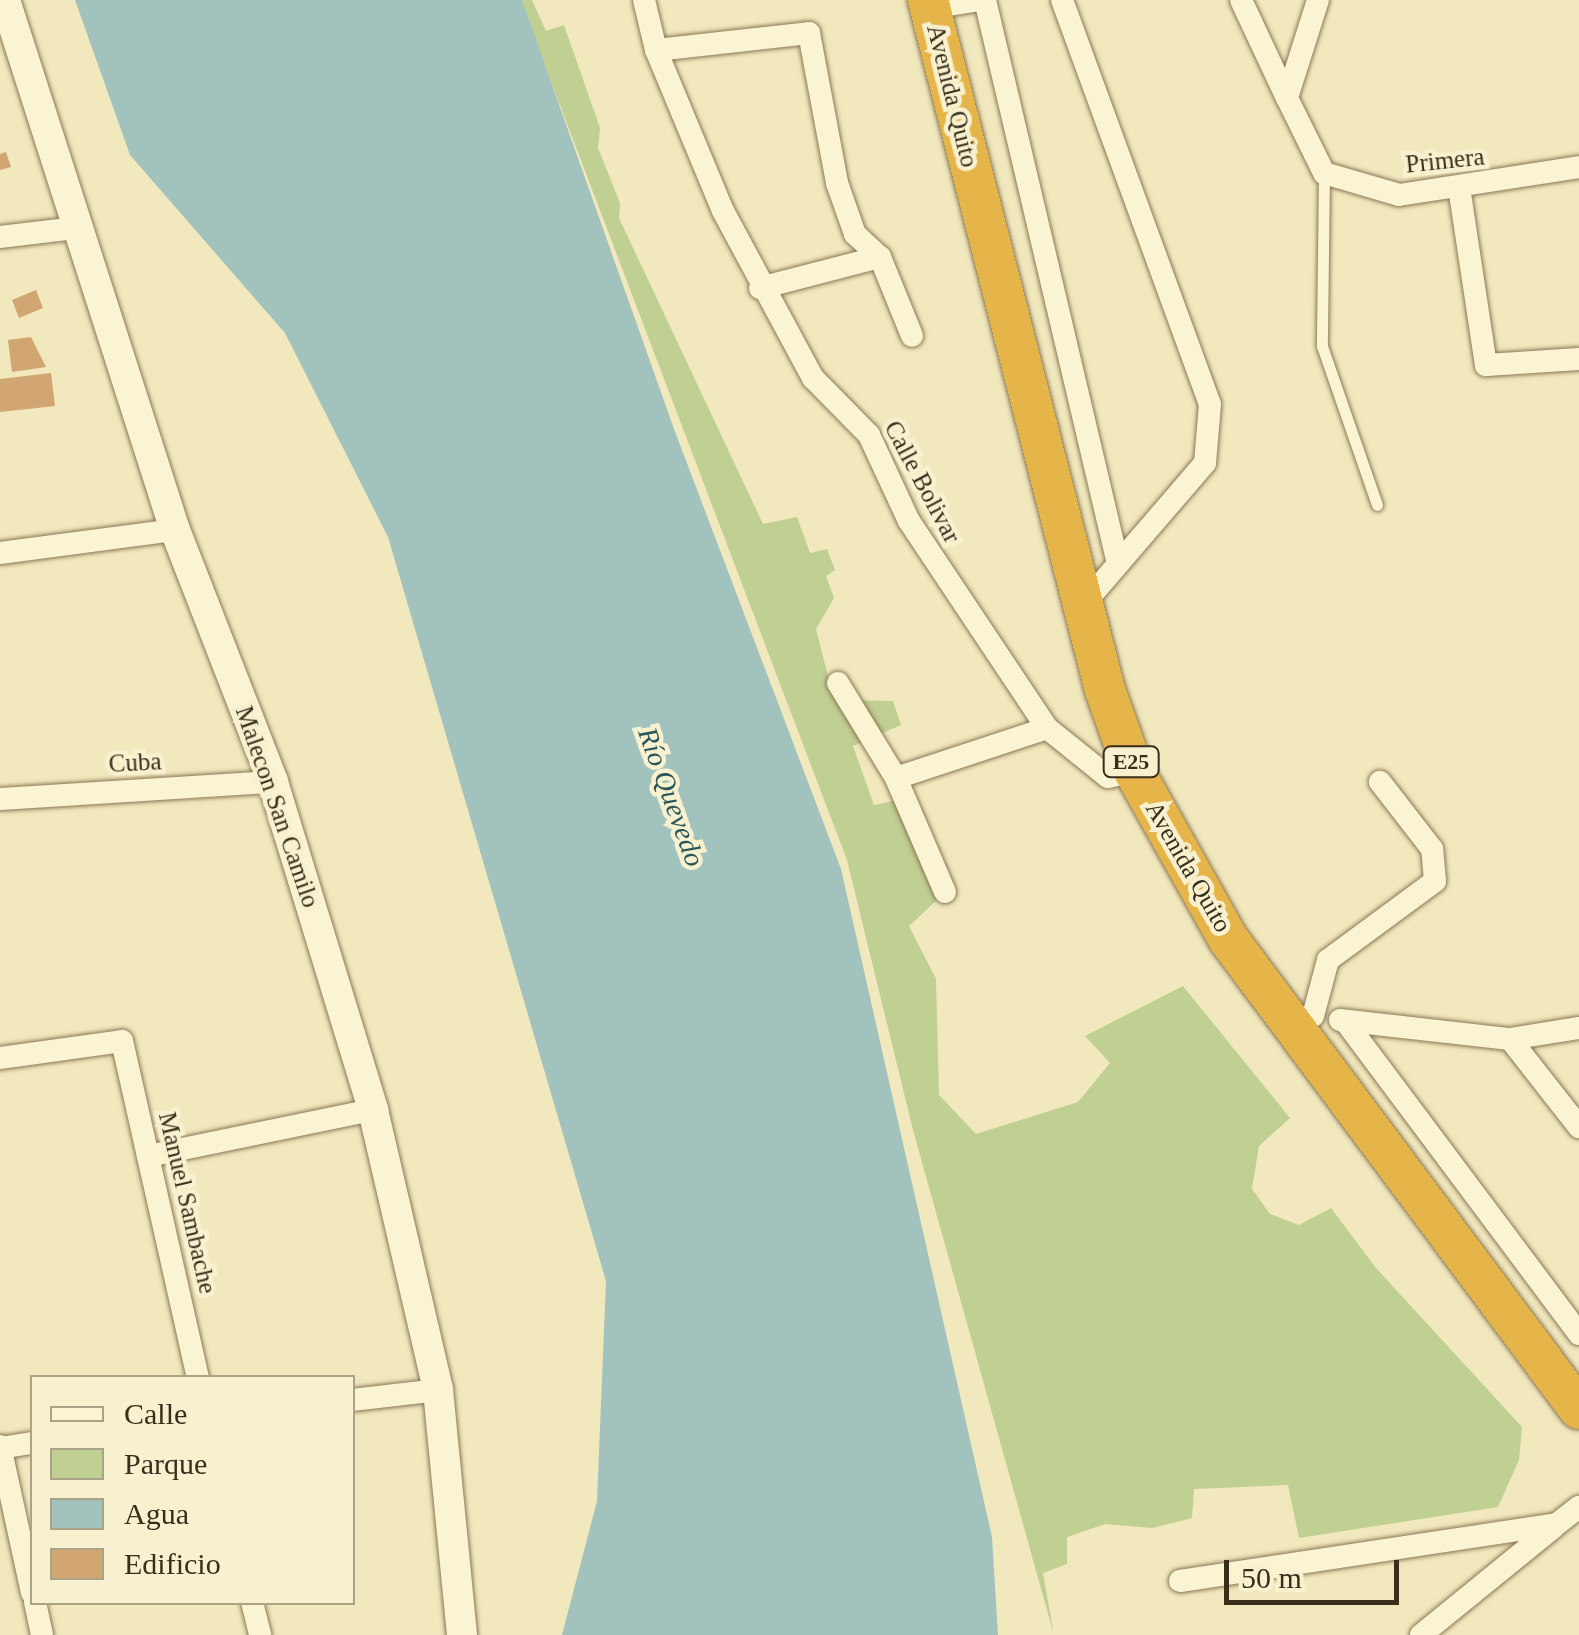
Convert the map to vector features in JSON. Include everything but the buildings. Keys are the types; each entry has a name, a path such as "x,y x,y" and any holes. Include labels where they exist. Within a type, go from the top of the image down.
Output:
{"highway":[{"name":"Avenida Quito","path":"929,4 1082,606 1134,771 1181,863 1304,1023 1579,1409"}],"main road":[{"name":"Malecon San Camilo","path":"5,0 175,530 273,782 372,1110 438,1390 462,1635"}],"street":[{"name":"Calle Bolivar","path":"644,0 656,50 760,288 813,378 870,435 917,535 1047,728 1108,776 1134,771"},
{"path":"929,4 982,0 1118,564"},
{"path":"1062,0 1210,404 1205,463 1082,606"},
{"path":"1241,0 1324,173"},
{"path":"1287,98 1318,0"},
{"path":"656,50 809,33 836,182 855,234 880,257 912,336"},
{"name":"Primera","path":"1324,173 1399,195 1579,167"},
{"path":"1459,188 1486,365 1579,359"},
{"path":"0,236 76,228"},
{"path":"760,288 880,257"},
{"path":"0,552 175,530"},
{"path":"838,683 896,778 945,892"},
{"path":"896,778 1047,728"},
{"name":"Cuba","path":"0,799 273,782"},
{"path":"1380,782 1432,849 1435,881 1328,960 1304,1023 1345,1021 1510,1039 1579,1028"},
{"path":"1345,1021 1579,1334"},
{"path":"1510,1039 1579,1127"},
{"name":"Manuel Sambache","path":"0,1058 122,1041 197,1375"},
{"path":"148,1156 372,1110"},
{"path":"355,1400 438,1390"},
{"path":"30,1444 0,1448 30,1583"},
{"path":"1421,1635 1579,1507"},
{"path":"1180,1581 1557,1524"},
{"path":"36,1605 42,1635"},
{"path":"253,1605 260,1635"}],"lane":[{"path":"1324,173 1322,346 1377,505"}],"green space":[{"path":"520,0 532,0 546,31 564,25 600,128 598,148 620,203 619,218 763,524 797,517 810,553 827,549 835,570 826,576 834,598 816,629 834,700 893,701 901,725 853,746 874,805 903,799 937,900 909,926 936,979 939,1095 976,1134 1078,1102 1110,1063 1085,1036 1183,986 1290,1118 1259,1146 1252,1189 1270,1214 1299,1225 1331,1208 1376,1268 1522,1427 1519,1460 1498,1507 1299,1538 1288,1485 1194,1489 1192,1518 1152,1528 1105,1524 1067,1537 1067,1564 1043,1573 1054,1635 913,1130 847,860"}],"water":[{"name":"Río Quevedo","path":"75,0 522,0 674,429 841,869 992,1537 998,1635 562,1635 597,1501 606,1281 388,537 285,333 130,155"}]}
